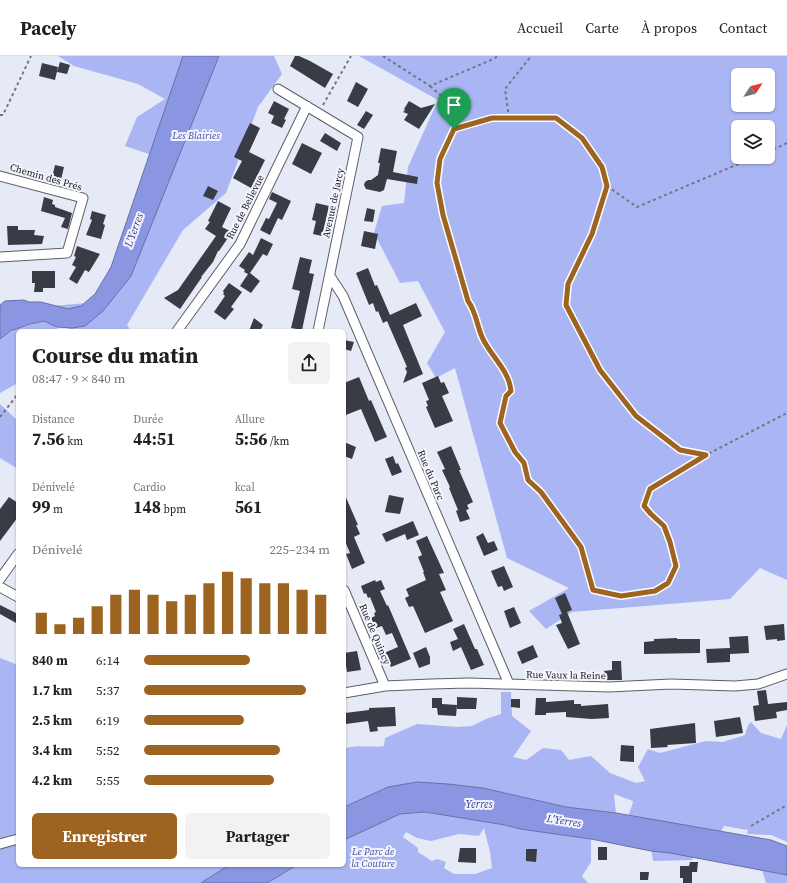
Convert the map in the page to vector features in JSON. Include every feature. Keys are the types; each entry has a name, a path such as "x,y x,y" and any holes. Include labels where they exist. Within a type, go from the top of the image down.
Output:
{"street":[{"name":"Avenue de Jarcy","path":"278,89 358,137 318,329"},
{"name":"Rue de Bellevue","path":"178,329 240,244 307,106"},
{"name":"Chemin des Prés","path":"0,176 83,198 67,253 0,257"},
{"name":"Rue du Parc","path":"330,276 343,296 509,684"},
{"path":"0,579 16,557"},
{"path":"0,587 16,596"},
{"name":"Rue de Quincy","path":"346,595 385,686"},
{"name":"Rue Vaux la Reine","path":"346,693 385,686 454,684 609,687 671,684 735,686 758,684 787,674"},
{"path":"0,844 16,840"}],"path":[{"path":"0,114 3,115 31,56"},
{"path":"318,113 351,56"},
{"path":"383,56 430,86 445,99 454,129 440,159 437,183 443,215 468,301 472,306 484,340 500,363 510,384 511,391 506,396 500,423 515,452 524,463 528,480 541,492 581,547 593,590 621,596 655,591 668,583 676,566 664,526 644,506 650,489 706,455 787,413"},
{"path":"430,86 492,60 498,56"},
{"path":"509,118 505,89 531,56"},
{"path":"454,129 492,118 556,118 582,138 602,167 607,186 592,234 568,284 566,305 600,370 636,416 680,450 706,455"},
{"path":"775,149 787,144"},
{"path":"607,186 637,207 738,164"},
{"path":"0,417 16,397"},
{"path":"751,826 787,805"}],"green space":[{"name":"Les Blairies","path":"58,56 274,56 282,74 258,107 226,193 183,230 127,325 130,329 69,329 63,315 52,306 99,302 152,155 125,146 137,117 165,99 138,84 74,66"},
{"path":"359,56 787,56 787,580 760,568 730,599 572,612 546,629 529,611 569,588 507,558 455,368 436,378 427,363 445,332 418,281 400,283 374,233 382,206 404,203 408,167 438,100"},
{"path":"45,321 57,327 58,329 17,329"},
{"path":"16,330 16,384 0,393 0,339"},
{"path":"0,404 16,419 16,468 0,458"},
{"path":"0,658 16,664 16,867 226,867 201,883 0,883"},
{"path":"501,692 511,692 512,716 531,731 513,757 526,760 543,748 561,750 569,760 591,756 610,773 636,783 645,781 638,767 648,749 660,753 706,741 723,742 745,735 748,725 751,722 761,733 781,739 787,725 787,842 771,835 747,834 748,830 724,826 721,832 702,828 687,847 693,857 692,860 653,861 650,838 642,818 629,815 633,801 614,794 616,813 566,807 483,788 434,783 388,787 346,806 346,749 384,746 385,738 417,724 458,727 472,726 501,714"},
{"name":"Le Parc de la Couture","path":"425,812 505,825 520,829 591,839 591,862 582,876 588,883 267,883 294,867 346,867 346,839 400,814","holes":["484,828 492,868 475,874 454,874 444,868 446,862 437,859 432,861 418,852 418,848 403,837 406,832 417,838 431,841 459,834 479,836"]},
{"path":"762,870 787,875 787,883 766,883"}],"water":[{"name":"L'Yerres","path":"183,56 219,56 131,276 103,311 85,326 72,328 57,327 44,321 11,331 0,339 0,305 5,301 24,300 29,302 41,302 68,309 81,306 95,294 111,267"},
{"name":"Yerres","path":"417,782 483,788 566,807 616,813 771,840 787,846 787,875 591,839 520,829 505,825 425,812 400,814 346,839 346,806 388,787"},
{"path":"226,867 294,867 267,883 201,883"}],"building":[{"path":"295,56 299,56 310,61 333,74 325,88 290,66"},
{"path":"60,62 70,65 67,74 57,72"},
{"path":"42,63 58,67 55,80 39,76"},
{"path":"356,82 368,89 358,107 347,101"},
{"path":"274,101 289,109 284,119 286,120 282,128 271,123 274,116 268,113"},
{"path":"409,101 421,108 435,104 419,129 404,120 408,114 403,112"},
{"path":"366,111 373,115 364,129 357,125"},
{"path":"250,123 260,128 249,152 265,160 251,188 233,178 242,161 234,157"},
{"path":"325,133 341,143 337,151 320,141"},
{"path":"302,143 322,153 311,174 292,164"},
{"path":"381,148 397,151 393,172 418,177 417,184 387,179 384,190 380,192 366,189 364,185 365,182 378,175 380,163 378,163"},
{"path":"55,165 64,167 60,184 51,182"},
{"path":"208,186 218,191 213,200 203,196"},
{"path":"272,192 291,201 282,220 278,218 270,235 260,230 266,218 269,219 277,203 269,199"},
{"path":"44,197 53,200 52,204 55,205 55,207 72,213 68,229 61,227 65,218 41,211"},
{"path":"218,201 231,208 222,227 232,232 180,309 164,298 178,290 216,236 205,229 210,222 208,221"},
{"path":"316,203 329,206 322,236 313,234 316,221 312,220"},
{"path":"367,208 375,210 373,222 364,221"},
{"path":"92,211 106,215 101,239 86,235 92,220 90,219"},
{"path":"7,226 18,226 18,230 35,230 34,235 44,236 42,244 8,245"},
{"path":"364,231 378,234 375,249 361,246"},
{"path":"261,238 273,244 267,256 263,254 250,273 260,281 251,293 240,286 248,274 239,266 249,252 253,255"},
{"path":"77,246 100,254 89,272 85,270 77,284 69,279 76,267 72,265 76,257 74,256"},
{"path":"300,257 312,260 309,273 314,274 302,329 291,328 300,291 292,289"},
{"path":"368,268 375,286 377,285 390,315 416,303 422,316 403,325 423,374 403,383 407,372 405,368 407,367 387,321 383,323 378,311 376,312 373,303 369,305 356,273"},
{"path":"32,271 55,271 55,288 43,288 43,292 34,292 35,283 32,283"},
{"path":"229,283 242,292 231,307 234,309 225,320 214,312 225,296 223,291"},
{"path":"254,318 263,325 261,329 250,329"},
{"path":"346,340 354,342 351,351 346,350"},
{"path":"438,376 441,383 444,382 449,393 442,396 453,421 435,428 426,407 428,406 426,401 429,400 422,383"},
{"path":"359,377 387,437 375,442 361,409 346,415 346,382"},
{"path":"346,443 356,447 352,459 346,457"},
{"path":"451,446 461,470 459,470 473,502 467,505 469,509 466,510 470,519 460,522 456,511 458,510 442,470 445,469 437,452"},
{"path":"393,456 396,464 398,463 402,472 392,476 385,459"},
{"path":"389,495 404,498 400,514 385,512"},
{"path":"9,497 16,502 16,520 0,541 0,509"},
{"path":"346,498 358,525 356,525 360,534 354,537 365,563 352,569 346,554 350,553 346,544"},
{"path":"413,521 419,535 407,540 405,534 386,542 382,534"},
{"path":"483,533 488,543 494,541 498,550 484,556 476,537"},
{"path":"427,536 444,573 439,574 446,590 440,592 453,621 425,633 413,606 409,607 405,598 409,596 406,589 426,580 418,557 422,555 416,541"},
{"path":"504,566 513,587 504,591 502,586 498,587 491,571"},
{"path":"375,580 376,582 381,580 385,589 380,591 387,606 388,605 411,659 391,667 384,653 398,647 392,633 386,635 382,626 376,628 371,618 375,616 374,613 376,612 370,597 368,598 366,593 364,594 361,586"},
{"path":"565,593 572,610 567,612 580,644 568,649 556,625 562,623 559,615 562,614 555,598"},
{"path":"0,605 16,613 16,623 0,614"},
{"path":"514,607 521,623 510,628 504,611"},
{"path":"464,624 484,665 471,670 461,647 453,651 450,642 458,639 453,629"},
{"path":"784,624 785,640 766,640 764,626"},
{"path":"748,636 749,653 730,654 730,662 707,663 706,649 730,648 729,637"},
{"path":"654,639 700,639 700,653 644,654 644,642 654,641"},
{"path":"533,645 538,657 522,664 517,652"},
{"path":"426,647 430,657 430,664 419,668 413,653"},
{"path":"357,651 361,670 347,672 346,653"},
{"path":"612,661 621,661 622,680 605,680 604,671 612,670"},
{"path":"766,690 768,704 787,702 787,710 776,712 777,718 755,721 753,706 759,705 757,691"},
{"path":"457,697 477,698 476,709 457,709"},
{"path":"432,698 442,698 442,704 457,705 456,716 438,715 437,708 432,708"},
{"path":"536,698 546,698 546,702 574,700 574,704 581,704 581,706 608,704 609,718 592,719 566,717 566,712 535,715"},
{"path":"511,699 520,699 520,708 511,707"},
{"path":"395,707 396,726 377,727 378,731 370,732 368,721 346,724 346,713 369,710 369,708"},
{"path":"740,717 743,733 716,737 714,721"},
{"path":"695,723 696,743 667,745 668,747 651,748 650,729"},
{"path":"621,745 634,746 634,762 620,761"},
{"path":"598,847 607,847 607,860 598,860"},
{"path":"460,848 476,848 476,863 458,862"},
{"path":"526,849 537,849 536,862 526,861"},
{"path":"690,862 698,862 697,872 692,872 692,883 683,883 683,878 680,878 680,866 689,866"},
{"path":"640,872 649,872 648,880 640,880"}],"route":[{"path":"492,118 556,118 582,138 602,167 607,186 592,234 568,284 566,305 600,370 636,416 680,450 706,455 650,489 644,506 664,526 676,566 668,583 655,591 621,596 593,590 581,547 541,492 528,480 524,463 515,452 500,423 506,396 511,391 510,384 500,363 484,340 472,306 468,301 443,215 437,183 440,159 454,129 492,118"}]}
